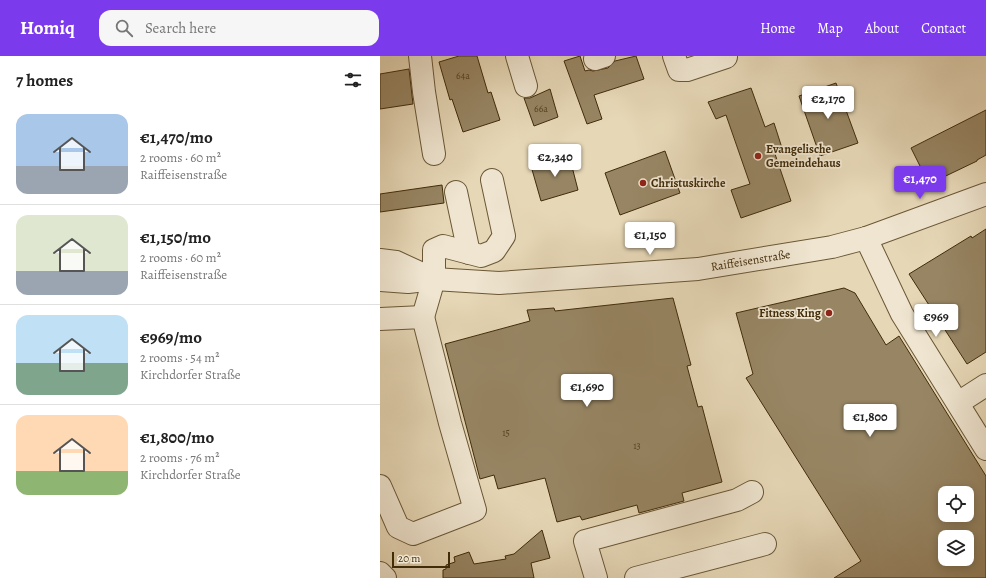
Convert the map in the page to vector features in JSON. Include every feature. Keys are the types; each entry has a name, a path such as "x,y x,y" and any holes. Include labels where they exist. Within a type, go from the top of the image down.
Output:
{"street":[{"path":"420,56 434,154"},
{"path":"517,56 526,86"},
{"path":"674,56 679,70 726,58"},
{"path":"380,486 398,527 413,534 475,510 450,422 423,317 434,279 434,250 442,246 481,256 494,251 504,236 492,180"},
{"path":"456,192 469,253"},
{"name":"Raiffeisenstraße","path":"380,280 408,282 434,279 499,283 698,269 832,247 866,238 986,194"},
{"path":"866,238 902,314 986,449"},
{"name":"Raiffeisenstraße","path":"380,260 396,262 434,279"},
{"path":"380,319 423,317"},
{"path":"958,404 986,385"},
{"path":"596,578 586,541 737,500 752,492"},
{"path":"636,578 765,544"},
{"path":"380,573 385,578"}],"building":[{"path":"459,56 477,56 488,93 491,92 500,120 463,132 452,99 450,100 439,62"},
{"path":"580,56 585,71 593,71 608,68 615,61 636,56 644,79 594,95 602,119 587,124 564,61"},
{"path":"409,69 413,104 380,109 380,74"},
{"path":"836,83 858,143 820,156 799,96"},
{"name":"Evangelische Gemeindehaus","path":"751,88 765,127 774,123 782,148 774,151 791,201 741,218 731,190 750,184 726,115 716,119 708,102"},
{"path":"550,89 558,117 534,126 524,98 530,98"},
{"path":"986,110 986,155 977,161 929,184 911,148"},
{"name":"Christuskirche","path":"665,151 680,193 620,215 605,173"},
{"path":"569,155 578,190 541,201 531,166"},
{"path":"442,185 444,203 380,212 380,194"},
{"path":"986,229 986,352 967,364 909,274 971,236 972,238"},
{"path":"844,288 855,293 886,345 899,336 986,476 986,578 834,578 861,561 746,378 753,374 736,313"},
{"path":"673,298 691,365 687,366 698,407 702,406 722,482 682,493 684,501 639,513 637,505 582,520 580,516 557,522 545,478 498,489 494,475 480,479 445,344 530,321 527,310 554,308 555,311"},
{"path":"542,530 550,558 531,563 534,578 443,578 443,570 446,569 446,565 455,562 454,557 469,552 474,564 506,559 505,556 514,554"}],"place":[{"name":"Evangelische Gemeindehaus","path":"758,156"},
{"name":"Christuskirche","path":"643,183"},
{"name":"Fitness King","path":"829,313"}]}
